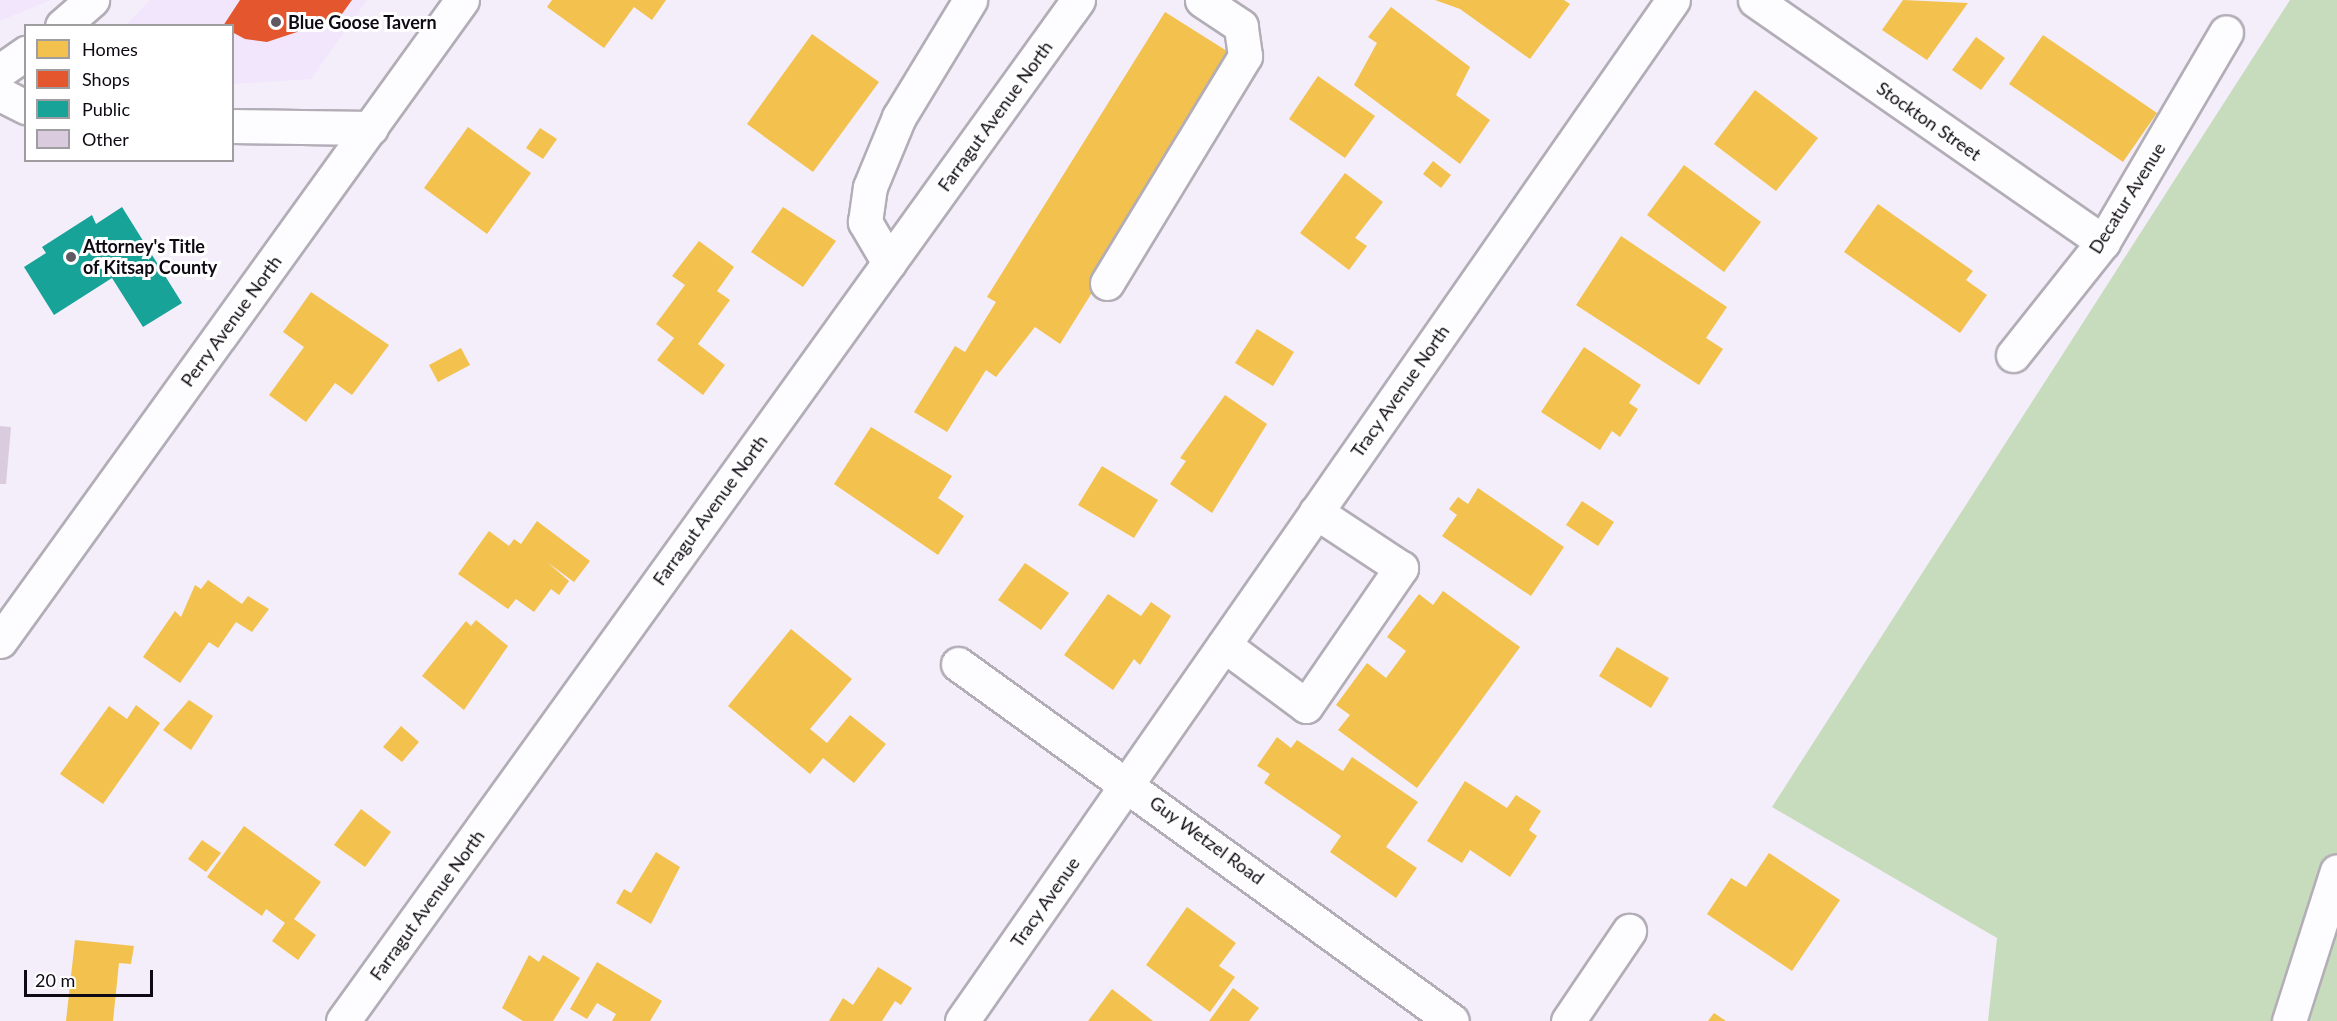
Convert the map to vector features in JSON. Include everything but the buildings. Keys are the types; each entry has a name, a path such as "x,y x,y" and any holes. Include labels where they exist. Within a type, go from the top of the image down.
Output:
{"street":[{"path":"64,24 92,0"},
{"name":"Perry Avenue North","path":"0,641 462,0"},
{"path":"889,263 865,222 870,187 899,117 970,0"},
{"name":"Farragut Avenue North","path":"343,1021 1078,0"},
{"path":"1107,283 1245,57 1241,26 1202,0"},
{"name":"Tracy Avenue North","path":"1128,783 1672,0"},
{"name":"Stockton Street","path":"1755,0 2103,242"},
{"name":"Decatur Avenue","path":"2013,355 2103,242 2226,32"},
{"path":"0,71 24,54"},
{"path":"0,94 24,106"},
{"path":"234,126 371,128"},
{"path":"1224,645 1306,706 1401,568 1316,513"},
{"name":"Guy Wetzel Road","path":"958,664 1128,783 1452,1021"},
{"name":"Tracy Avenue","path":"962,1021 1128,783"},
{"path":"2289,1021 2337,871"},
{"path":"1568,1021 1629,931"}],"shaded area":[{"path":"0,0 50,0 0,21"},
{"path":"150,0 367,0 311,79 234,84 234,24 127,24"}],"green space":[{"path":"2290,0 2337,0 2337,1021 1988,1021 1997,938 1772,807"}],"place":[{"name":"Blue Goose Tavern","path":"276,22"},
{"name":"Attorney's Title of Kitsap County","path":"71,257"}]}
